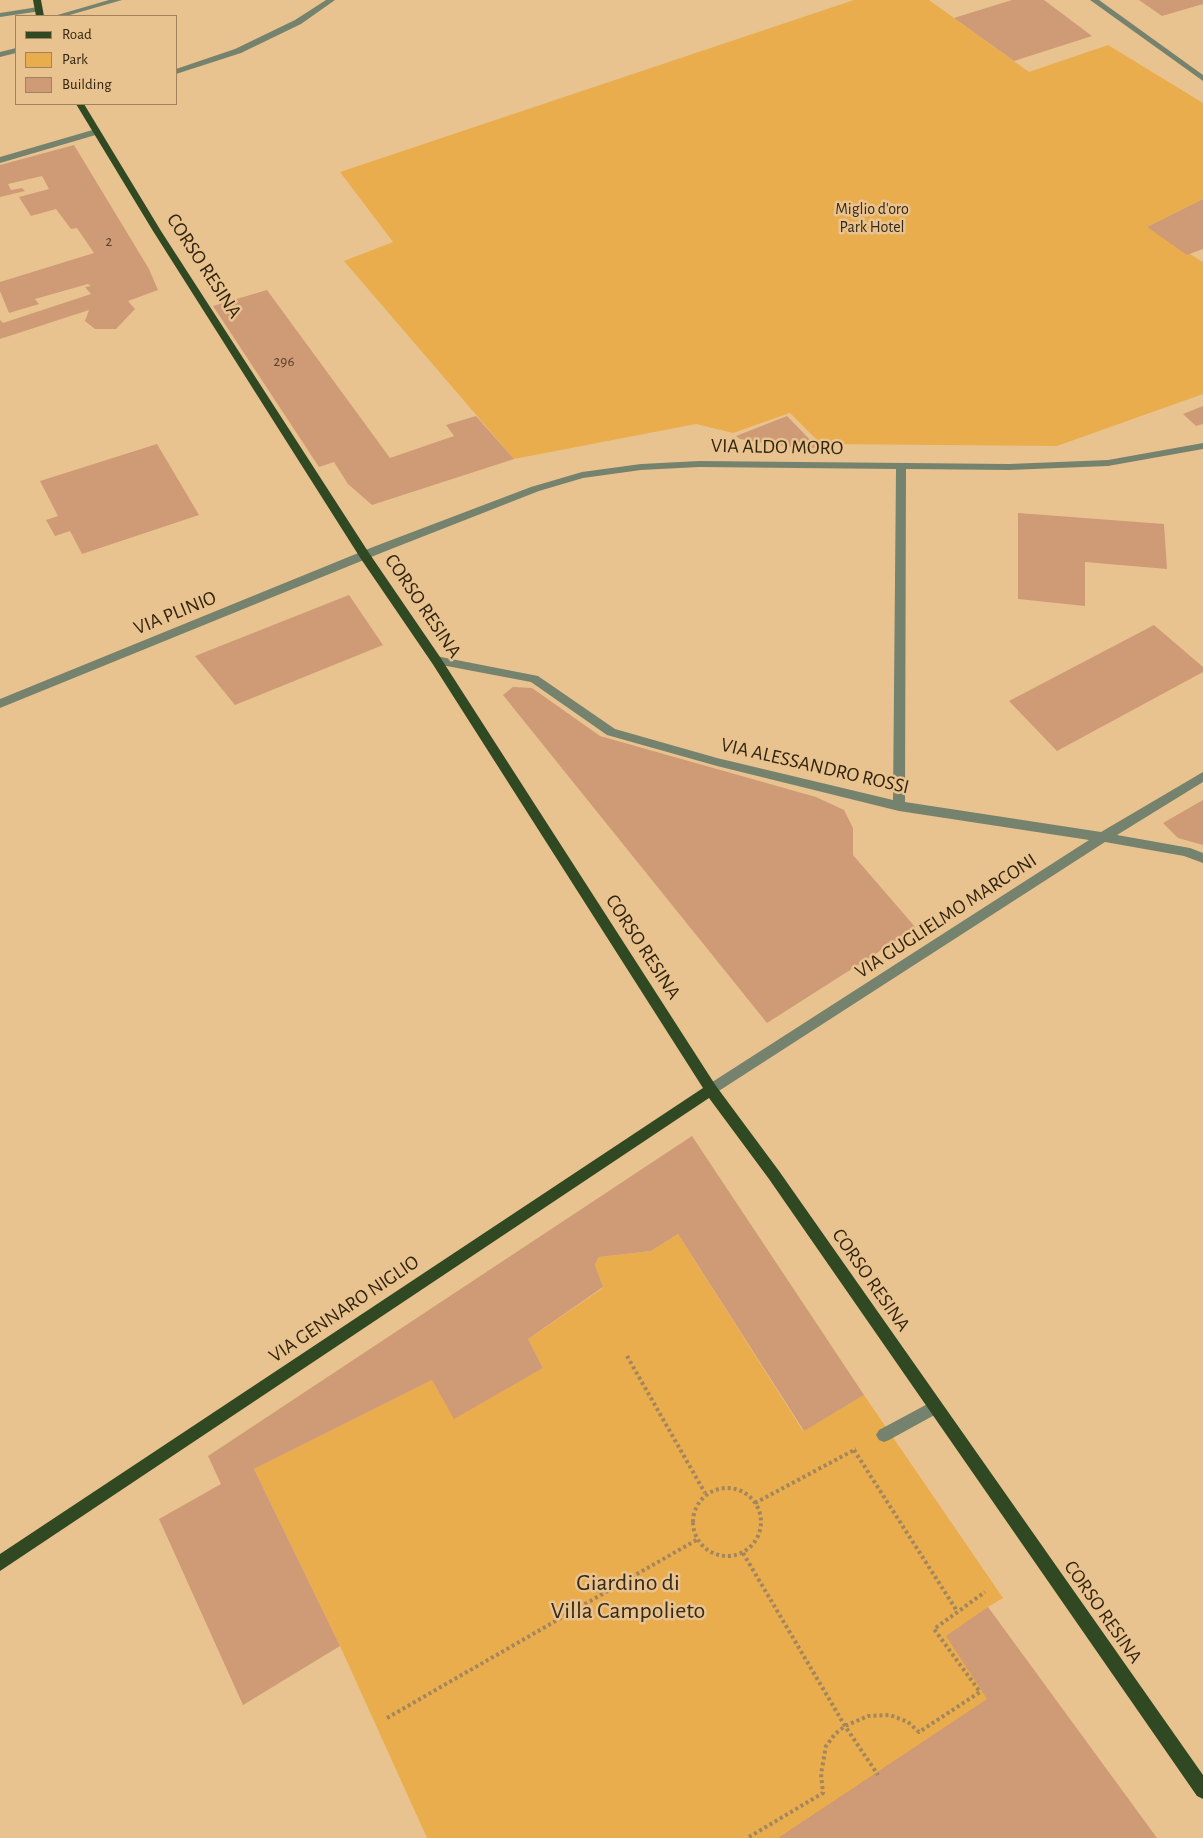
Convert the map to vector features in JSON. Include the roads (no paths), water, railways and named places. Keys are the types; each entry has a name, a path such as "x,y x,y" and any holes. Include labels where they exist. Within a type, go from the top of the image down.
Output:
{"main road":[{"name":"CORSO RESINA","path":"81,105 365,556 436,660 711,1090 774,1175 1203,1790"},
{"name":"VIA GENNARO NIGLIO","path":"0,1563 609,1156 711,1090"}],"street":[{"path":"62,15 118,0"},
{"path":"178,71 238,51 298,22 331,0"},
{"path":"1094,0 1203,79"},
{"path":"0,15 38,8"},
{"path":"0,55 15,50"},
{"path":"0,160 96,132"},
{"name":"VIA ALDO MORO","path":"365,556 535,489 582,475 641,467 698,464 1008,468 1108,463 1203,446"},
{"path":"899,806 901,467"},
{"name":"VIA PLINIO","path":"0,704 365,556"},
{"name":"VIA ALESSANDRO ROSSI","path":"436,660 534,680 611,732 717,762 899,806 1103,837 1186,852 1203,858"},
{"name":"VIA GUGLIELMO MARCONI","path":"711,1090 1103,837 1203,776"},
{"path":"884,1435 935,1407"}],"park label":[{"name":"Miglio d'oro Park Hotel","path":"872,218"},
{"name":"Giardino di Villa Campolieto","path":"628,1597"}]}
